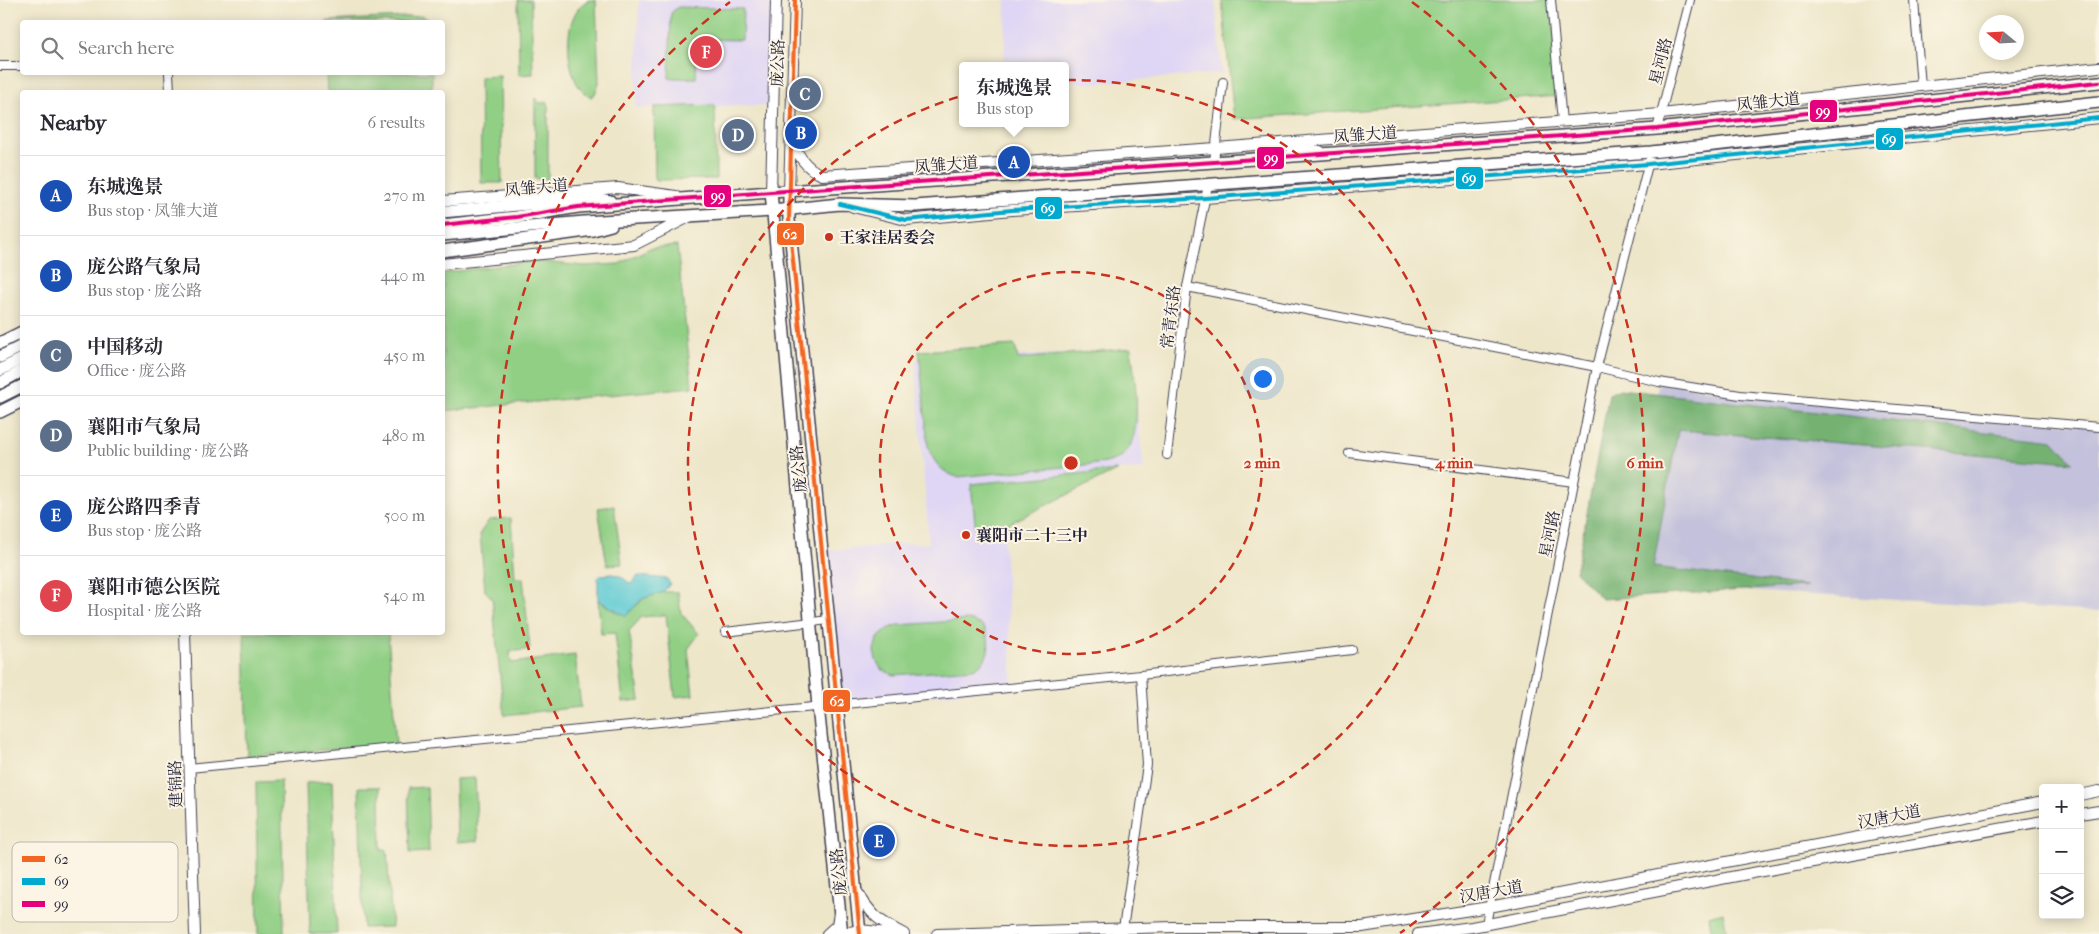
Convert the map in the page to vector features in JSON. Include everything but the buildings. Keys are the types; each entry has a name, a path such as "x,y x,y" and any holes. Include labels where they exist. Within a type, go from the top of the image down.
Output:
{"main road":[{"name":"凤雏大道","path":"518,222 578,207 1657,129 2099,82"},
{"path":"445,225 692,216 840,204 916,206 1087,194 1651,152 2099,102"},
{"path":"1898,103 1900,124"},
{"path":"1880,105 1881,126"},
{"name":"庞公路","path":"788,191 860,932"},
{"name":"庞公路","path":"771,192 841,934"},
{"name":"凤雏大道","path":"445,212 594,198 632,204"},
{"path":"445,251 593,230 634,219"},
{"path":"445,234 518,222"},
{"path":"0,343 20,333"},
{"path":"0,357 20,347"},
{"path":"0,370 20,360"},
{"path":"0,383 20,372"},
{"path":"0,397 20,387"},
{"path":"0,412 20,402"}],"street":[{"name":"庞公路","path":"771,192 776,0"},
{"name":"庞公路","path":"788,191 795,0"},
{"path":"1551,0 1562,122"},
{"name":"星河路","path":"1657,129 1690,0"},
{"path":"1914,0 1921,86"},
{"path":"0,66 20,66"},
{"path":"791,138 800,160 813,171 822,175 1216,148 1661,114 2099,67"},
{"path":"169,75 170,90"},
{"path":"1214,162 1223,82"},
{"path":"840,204 906,220 1012,210 1238,196 1648,164 2099,118"},
{"path":"1270,143 1331,153"},
{"name":"星河路","path":"1486,924 1597,368 1651,152"},
{"path":"1042,174 1093,156"},
{"path":"1238,196 1287,179"},
{"name":"常青东路","path":"1167,455 1187,287 1208,185"},
{"path":"445,201 618,188 692,199"},
{"path":"1033,210 1087,194"},
{"path":"445,264 634,245 692,216"},
{"path":"1187,287 1660,382 1740,395 2099,427"},
{"path":"1349,453 1574,482"},
{"path":"725,632 829,620"},
{"name":"建锦路","path":"185,635 195,934"},
{"path":"189,768 1141,675 1352,650"},
{"path":"1123,929 1147,765 1141,675"},
{"path":"2084,794 2099,791"},
{"name":"汉唐大道","path":"937,934 1173,927 1362,927 1489,907 2039,803"},
{"path":"2084,813 2099,811"},
{"name":"汉唐大道","path":"1418,934 1486,924 1747,874 2039,822"},
{"path":"856,889 870,912 884,924 904,934"},
{"path":"827,934 837,925 840,910"},
{"path":"841,934 860,932 897,934"}],"shaded area":[{"path":"639,0 776,0 773,105 636,108"},
{"path":"1006,0 1215,0 1222,73 1083,84 1069,80 1069,62 1004,62"},
{"name":"襄阳市二十三中","path":"1130,351 1144,469 1118,470 1003,527 1013,687 837,705 825,551 905,543 929,544 915,360"},
{"path":"1659,382 1740,395 2099,427 2099,612 1631,584"}],"green space":[{"path":"518,0 531,0 533,74 519,75"},
{"path":"589,0 596,0 599,83 595,94 591,97 579,87 574,78 569,53 570,27 574,16 580,6"},
{"path":"1222,0 1551,0 1560,96 1234,119"},
{"path":"678,7 743,9 742,40 697,39 696,78 669,78 671,13"},
{"path":"423,16 429,20 346,20"},
{"path":"326,75 432,75 432,90 327,90"},
{"path":"500,76 502,183 481,183 480,77"},
{"path":"535,98 540,103 548,102 548,179 535,179"},
{"path":"715,105 716,179 655,180 654,107"},
{"path":"677,246 692,387 445,411 445,273 533,261 584,266 619,264 650,248"},
{"path":"1015,345 1018,359 1131,348 1136,389 1136,422 1134,436 1129,449 1121,457 1106,463 957,477 938,466 928,446 919,351"},
{"path":"1620,389 2053,440 2073,462 1678,430 1653,567 1807,586 1602,599 1576,572 1609,394"},
{"path":"1118,470 992,532 976,532 971,484"},
{"path":"614,506 622,564 607,565 598,508"},
{"path":"511,518 515,578 523,578 530,649 510,652 511,663 575,655 581,707 504,715 492,598 485,591 480,533 489,520"},
{"path":"663,592 678,592 681,613 699,634 688,649 693,695 675,697 666,615 642,617 629,631 640,700 623,702 615,633 601,634 598,600 619,614 639,604 642,599"},
{"path":"969,620 983,626 989,644 983,661 973,669 893,675 881,669 876,660 874,650 877,639 889,628 900,625"},
{"path":"244,635 388,635 396,744 247,756"},
{"path":"475,778 478,841 457,842 455,779"},
{"path":"281,781 284,934 258,934 256,782"},
{"path":"332,781 337,934 310,934 306,783"},
{"path":"359,787 380,787 381,850 387,850 392,927 363,928"},
{"path":"427,787 429,852 410,853 408,788"},
{"path":"1723,912 1727,934 1712,934 1709,916"}],"water":[{"path":"613,574 620,576 631,584 638,576 667,579 670,584 663,592 642,599 626,616 598,600 598,577 600,575"}],"transit line":[{"name":"62","path":"795,0 789,220 860,934"},
{"name":"99","path":"445,225 517,217 578,207 1657,129 2099,82"},
{"name":"69","path":"840,204 906,220 1012,210 1205,198 1648,164 2099,118"}],"place":[{"name":"襄阳市德公医院","path":"706,52"},
{"name":"中国移动","path":"805,94"},
{"name":"庞公路气象局","path":"801,133"},
{"name":"襄阳市气象局","path":"738,135"},
{"name":"东城逸景","path":"1014,162"},
{"name":"王家洼居委会","path":"829,237"},
{"name":"襄阳市二十三中","path":"966,535"},
{"name":"庞公路四季青","path":"879,841"}]}
